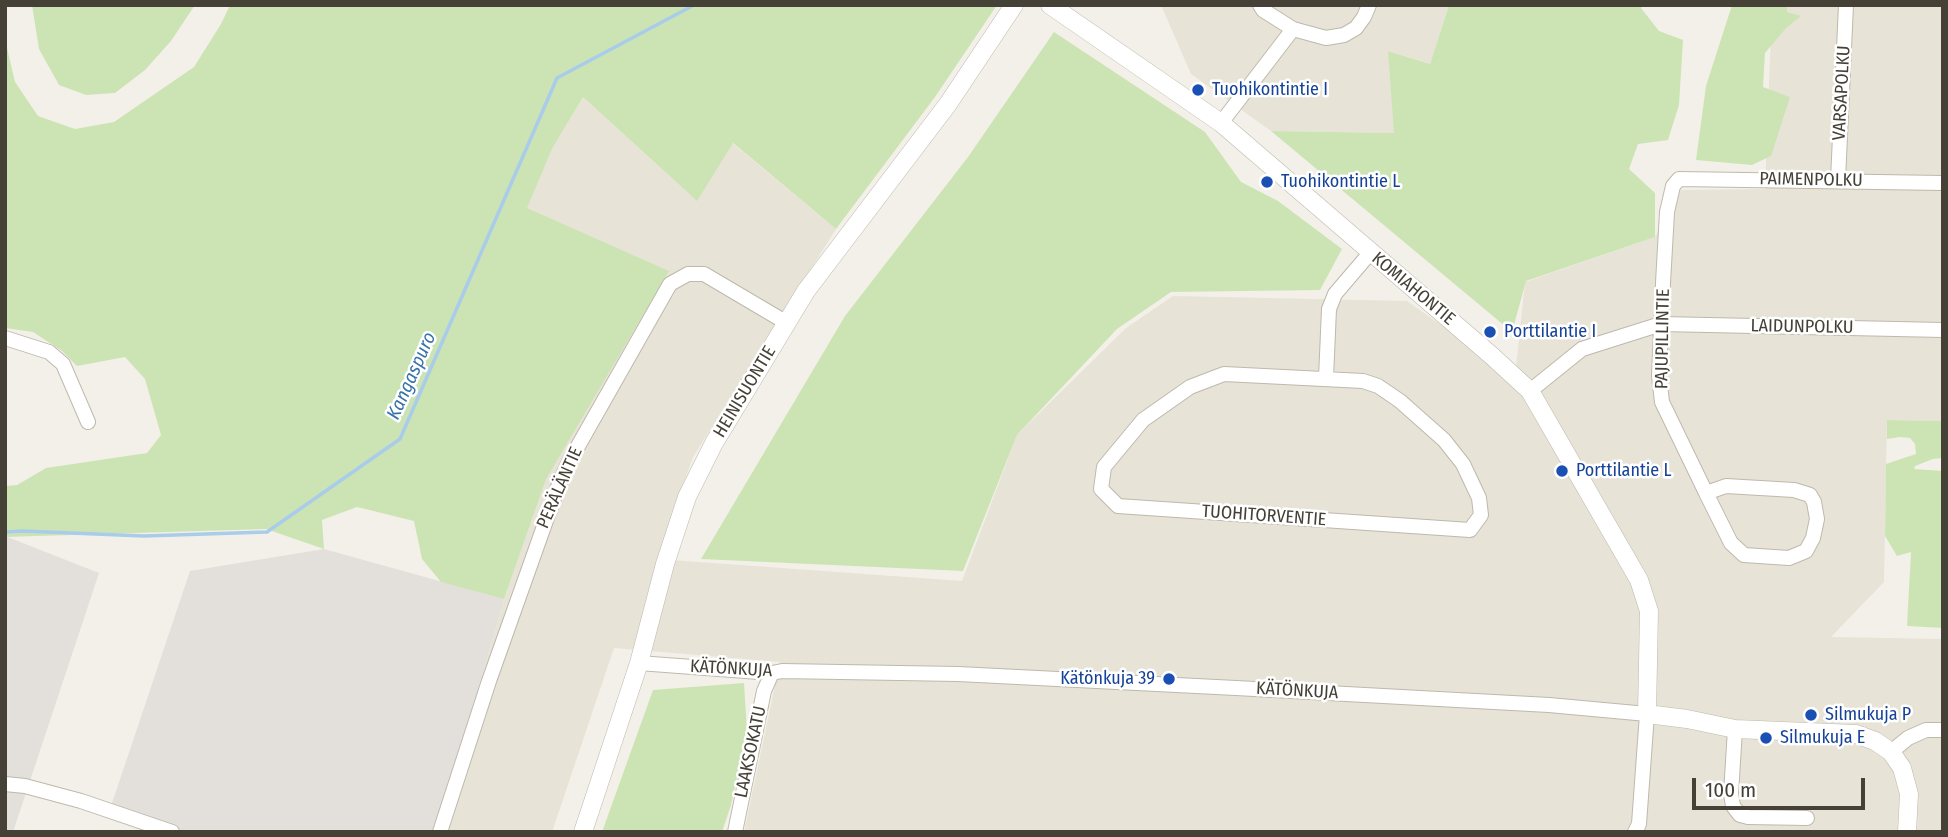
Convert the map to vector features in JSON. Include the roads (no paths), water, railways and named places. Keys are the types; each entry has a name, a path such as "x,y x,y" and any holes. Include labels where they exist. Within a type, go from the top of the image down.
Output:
{"street":[{"name":"HEINISUONTIE","path":"583,832 639,663 665,564 687,497 714,443 806,291 947,104 1014,5"},
{"name":"KOMIAHONTIE","path":"1050,5 1220,123 1530,391 1639,580 1649,611 1647,714 1640,824 1635,832"},
{"path":"1260,5 1263,10 1293,29 1326,38 1345,36 1356,28 1369,5"},
{"name":"VARSAPOLKU","path":"1838,180 1846,5"},
{"path":"1220,123 1293,29"},
{"name":"PAIMENPOLKU","path":"1679,179 1943,183"},
{"name":"PAJUPILLINTIE","path":"1679,179 1668,197 1659,376 1662,402 1706,493 1731,543 1744,555 1789,558 1805,551 1813,538 1817,519 1810,495 1794,490 1726,486 1706,493"},
{"path":"1326,379 1329,309 1335,294 1370,253"},
{"name":"PERÄLÄNTIE","path":"440,832 489,681 559,484 569,461 670,284 688,274 704,274 787,323"},
{"name":"LAIDUNPOLKU","path":"1530,391 1583,349 1661,324 1943,330"},
{"path":"5,338 49,352 63,364 88,422"},
{"name":"TUOHITORVENTIE","path":"1224,374 1326,379 1363,381 1378,386 1400,401 1444,440 1463,464 1479,498 1481,515 1470,530 1118,506 1101,489 1104,467 1143,420 1190,387 1224,374"},
{"name":"KÄTÖNKUJA","path":"639,663 772,673 958,674 1535,704 1647,714 1735,729 1856,734 1875,741 1891,752"},
{"name":"LAAKSOKATU","path":"735,832 764,691 772,673"},
{"path":"1735,729 1732,806 1740,815 1748,817 1807,818"},
{"path":"1907,832 1909,794 1902,768 1891,752 1908,738 1926,730 1943,730"},
{"path":"5,784 25,786 81,801 172,832"}],"waterway":[{"name":"Kangaspuro","path":"5,532 144,536 267,532 400,439 557,78 694,5"}],"place":[{"name":"Tuohikontintie I","path":"1198,90"},
{"name":"Tuohikontintie L","path":"1267,182"},
{"name":"Porttilantie I","path":"1490,332"},
{"name":"Porttilantie L","path":"1562,471"},
{"name":"Kätönkuja 39","path":"1169,679"},
{"name":"Silmukuja P","path":"1811,715"},
{"name":"Silmukuja E","path":"1766,738"}]}
